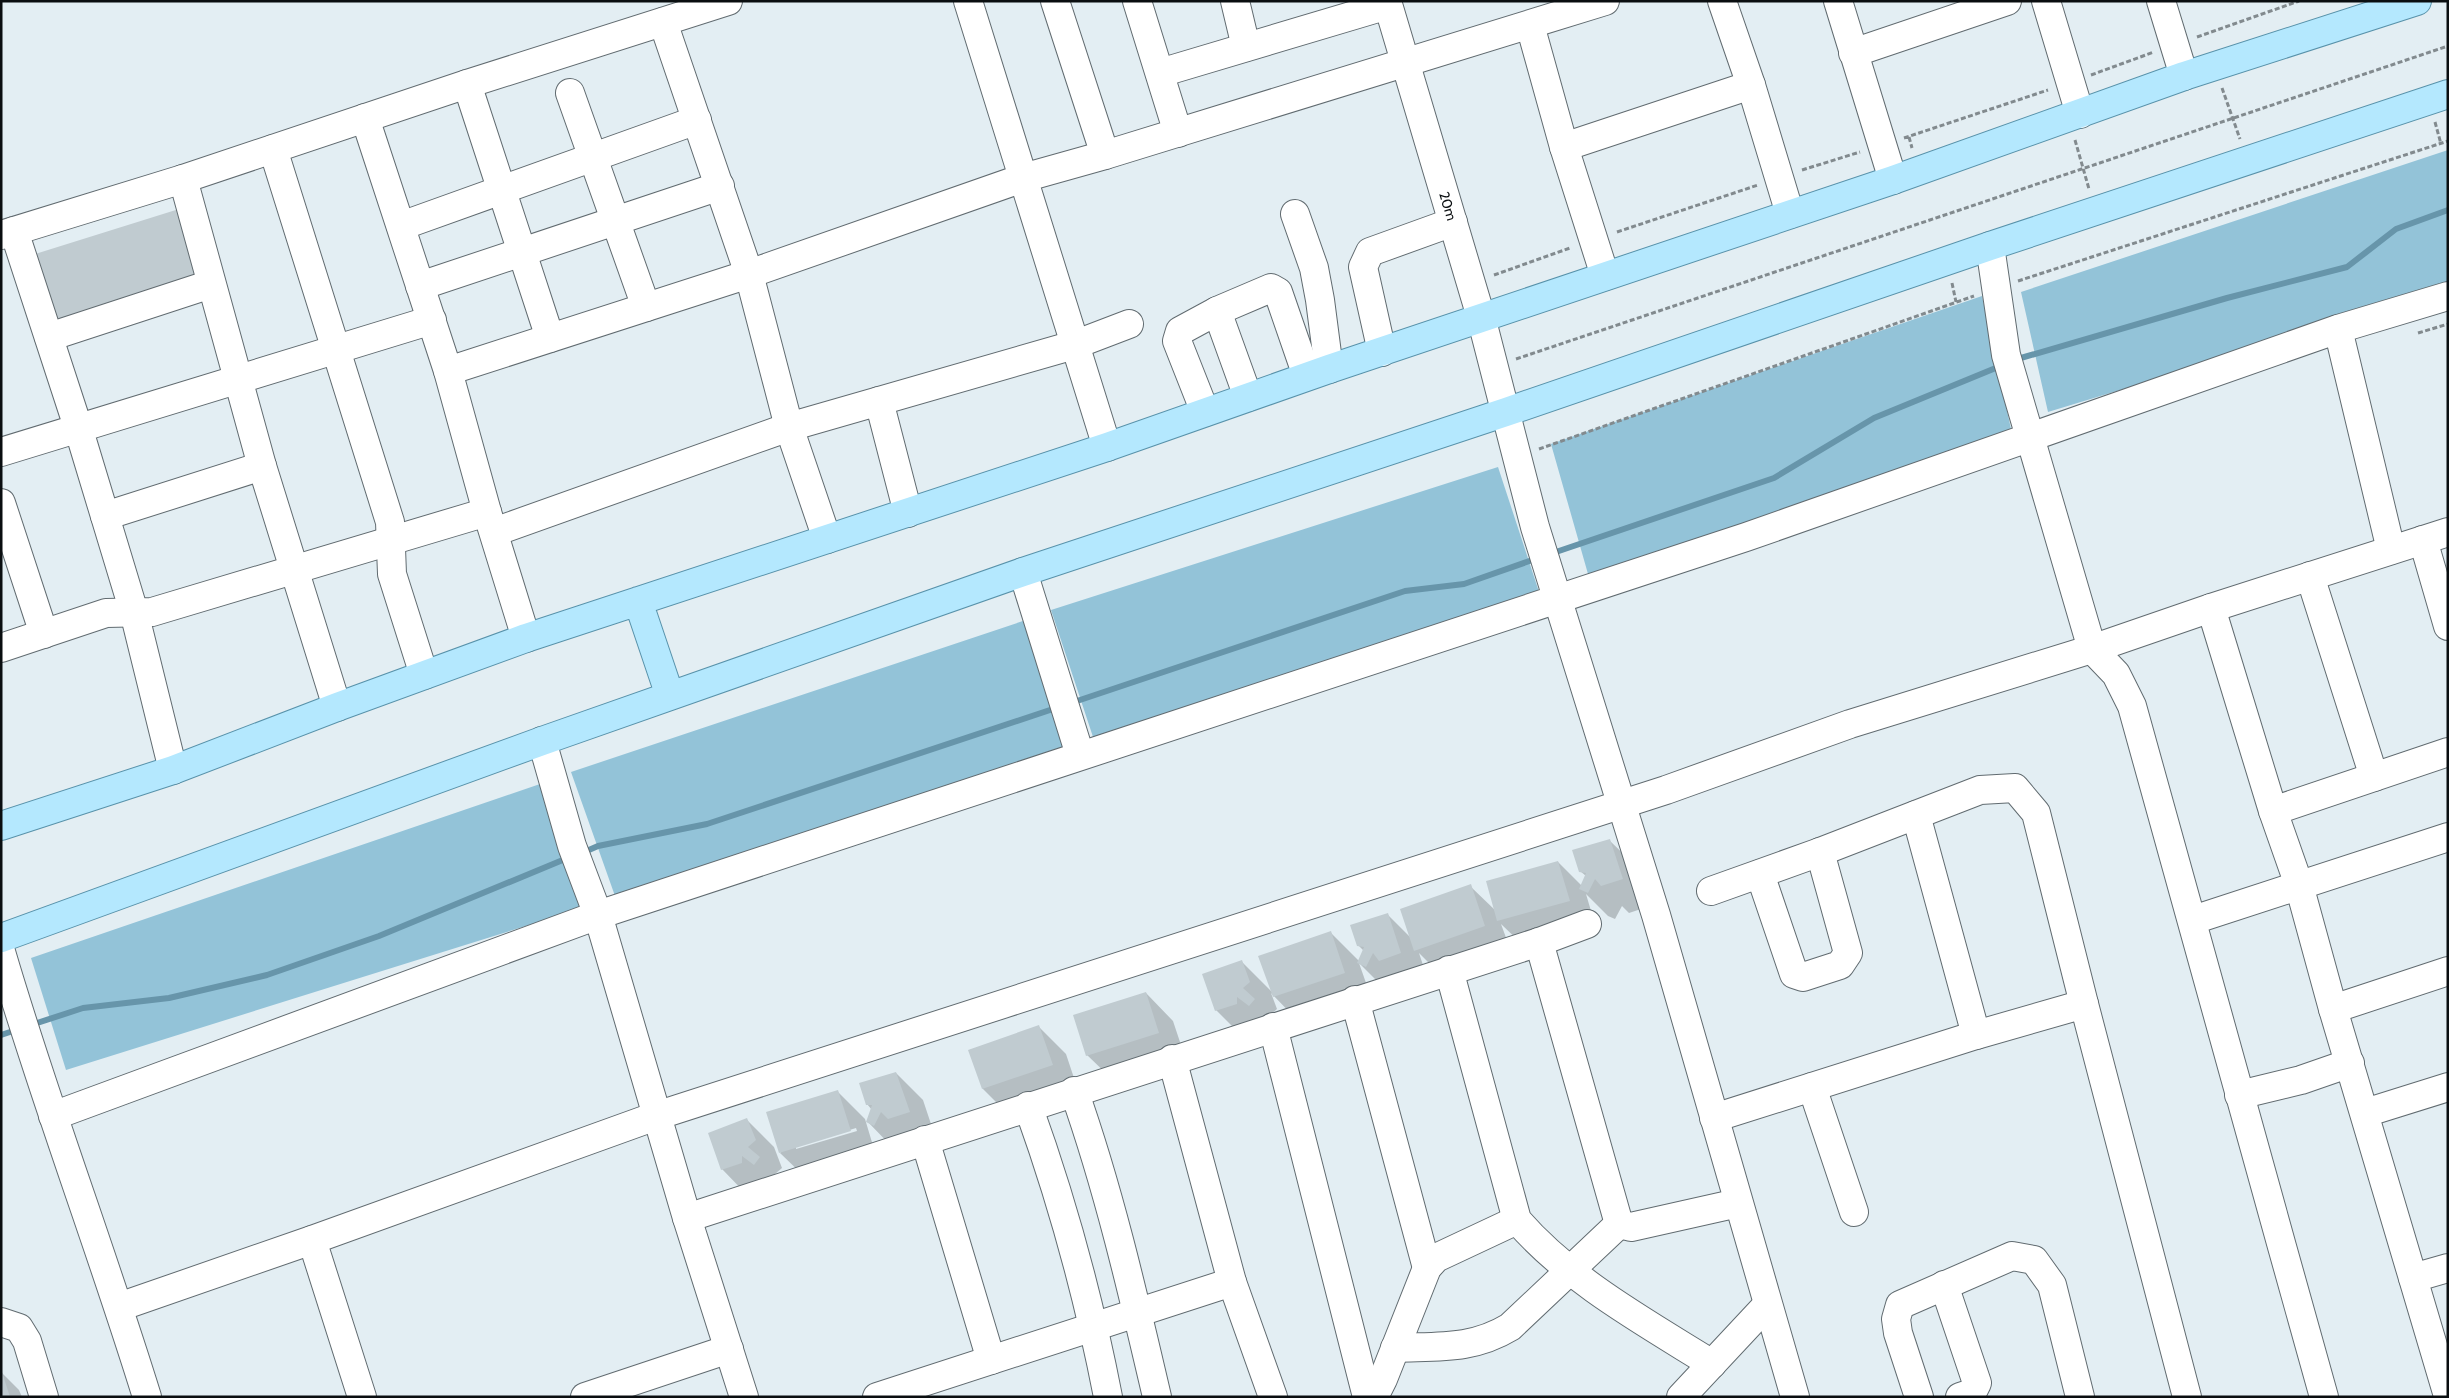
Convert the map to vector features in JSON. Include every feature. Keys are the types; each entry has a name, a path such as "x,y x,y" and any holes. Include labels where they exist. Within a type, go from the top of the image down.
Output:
{"main road":[{"path":"1,826 173,770 336,707 526,638 1108,447 1481,317 1893,180 2184,76 2417,1"},
{"path":"1,938 542,741 1022,572 1506,412 1990,246 2448,94"},
{"path":"638,601 670,696"}],"street":[{"path":"173,770 134,612 78,427 49,337 8,233 183,179 467,84 728,1"},
{"path":"968,1 1074,345 1108,447"},
{"path":"1055,1 1105,155"},
{"path":"1137,1 1178,133"},
{"path":"1235,1 1246,47"},
{"path":"448,371 749,274 1023,178 1405,64 1605,1"},
{"path":"1722,1 1751,85 1790,214"},
{"path":"1838,1 1893,180"},
{"path":"1853,53 2007,1"},
{"path":"2046,1 2074,116"},
{"path":"2160,1 2184,76"},
{"path":"1160,72 1388,3"},
{"name":"20m","path":"1388,3 1481,317 1535,527 1621,803 1795,1397"},
{"path":"664,22 749,274 789,427 827,539"},
{"path":"1530,25 1564,147 1605,276"},
{"path":"467,84 550,338"},
{"path":"1564,147 1751,85"},
{"path":"570,93 646,307"},
{"path":"365,118 448,371 526,638"},
{"path":"401,226 697,120"},
{"path":"273,149 390,522 392,574 424,675"},
{"path":"183,179 262,466 336,707"},
{"path":"420,286 720,186"},
{"path":"1295,214 1315,276 1318,373"},
{"path":"1382,352 1364,267 1370,252 1453,222"},
{"path":"1990,246 2006,355 2092,649 2116,674 2132,706 2324,1397"},
{"path":"49,337 211,284"},
{"path":"1205,412 1177,341 1180,331 1217,311 1272,288 1278,292 1318,373"},
{"path":"53,1116 598,915 1080,755 1746,538 2338,329 2448,296"},
{"path":"1217,311 1248,397"},
{"path":"1,452 432,320"},
{"path":"1,648 106,613 152,612 293,569 391,542 491,522 789,427 1074,345 1129,324"},
{"path":"2338,329 2392,550"},
{"path":"879,402 908,513"},
{"path":"105,516 262,466"},
{"path":"1,504 44,634"},
{"path":"119,1306 312,1240 656,1116 1666,790 1850,724 2092,649 2211,608 2435,536 2448,626"},
{"path":"1022,572 1067,719 1080,755"},
{"path":"2310,576 2374,777"},
{"path":"2211,608 2273,811 2300,884 2333,1009 2448,1396"},
{"path":"542,741 572,846 598,915 656,1116 744,1397"},
{"path":"2273,811 2448,752"},
{"path":"1711,891 1820,852 1980,790 2015,788 2036,813 2187,1397"},
{"path":"1916,815 1976,1035"},
{"path":"2193,920 2448,837"},
{"path":"1760,874 1794,974 1803,977 1840,965 1848,953 1820,852"},
{"path":"687,1218 1172,1059 1539,942 1587,924"},
{"path":"1539,942 1619,1224"},
{"path":"1,952 22,1022 119,1306 147,1397"},
{"path":"1449,970 1517,1220 1539,1245 1612,1302 1712,1364"},
{"path":"2333,1009 2448,972"},
{"path":"1355,1000 1427,1268"},
{"path":"1714,1118 1976,1035 2084,1004"},
{"path":"1273,1027 1367,1397"},
{"path":"1172,1059 1232,1282 1273,1397"},
{"path":"2239,1095 2301,1080 2350,1063"},
{"path":"1812,1087 1854,1212"},
{"path":"2365,1113 2448,1087"},
{"path":"1074,1091 1100,1174 1138,1314 1157,1397"},
{"path":"1028,1106 1043,1147 1094,1326 1108,1397"},
{"path":"925,1140 991,1360"},
{"path":"1619,1224 1631,1228 1738,1203"},
{"path":"1374,1397 1427,1268 1436,1258 1517,1220"},
{"path":"1395,1348 1473,1344 1492,1338 1510,1327 1619,1224"},
{"path":"312,1240 362,1397"},
{"path":"1919,1397 1898,1333 1896,1318 1900,1305 2012,1256 2034,1260 2052,1285 2080,1397"},
{"path":"2413,1278 2448,1268"},
{"path":"877,1397 1232,1282"},
{"path":"1944,1285 1977,1383 1972,1393 1960,1397"},
{"path":"1681,1397 1767,1305"},
{"path":"1,1322 19,1328 27,1341 44,1397"},
{"path":"585,1397 729,1350"}],"path":[{"path":"1494,366 2448,46"},
{"path":"2214,66 2248,161"},
{"path":"2074,116 2083,168 2096,211"}],"shaded area":[{"path":"2448,150 2448,290 2048,412 2021,292"},
{"path":"1982,296 2011,429 1590,581 1551,444"},
{"path":"1498,467 1541,598 1095,743 1051,610"},
{"path":"1029,619 1069,745 615,896 571,772"},
{"path":"540,784 580,909 66,1070 31,958"}],"building":[{"path":"179,209 200,275 53,320 32,255"},
{"path":"1610,839 1623,879 1601,886 1595,879 1588,893 1579,889 1586,873 1579,872 1572,850"},
{"path":"1558,861 1570,901 1497,921 1486,881"},
{"path":"1471,884 1485,926 1414,951 1400,909"},
{"path":"1388,913 1401,953 1379,961 1373,953 1366,967 1357,963 1364,947 1357,946 1350,925"},
{"path":"1331,931 1345,973 1273,997 1258,956"},
{"path":"1242,960 1250,982 1243,988 1255,999 1249,1006 1237,997 1237,1004 1215,1011 1202,974"},
{"path":"1146,992 1159,1033 1086,1056 1073,1015"},
{"path":"1039,1025 1053,1065 982,1089 968,1050"},
{"path":"896,1072 910,1112 888,1119 881,1112 874,1126 866,1122 872,1105 866,1105 859,1083"},
{"path":"838,1090 851,1131 779,1153 766,1112"},
{"path":"747,1118 756,1140 748,1147 760,1157 754,1165 742,1156 742,1163 721,1170 708,1133"},
{"path":"2,1372 10,1397 1,1397"}],"waterway":[{"path":"2014,360 2227,298 2347,267 2396,229 2448,210"},
{"path":"1550,554 1774,478 1874,418 2003,365"},
{"path":"1071,703 1405,591 1464,584 1538,558"},
{"path":"582,853 598,846 707,824 1059,707"},
{"path":"31,1025 83,1008 169,998 267,975 379,936 570,857"},
{"path":"1,1035 19,1029"}]}
